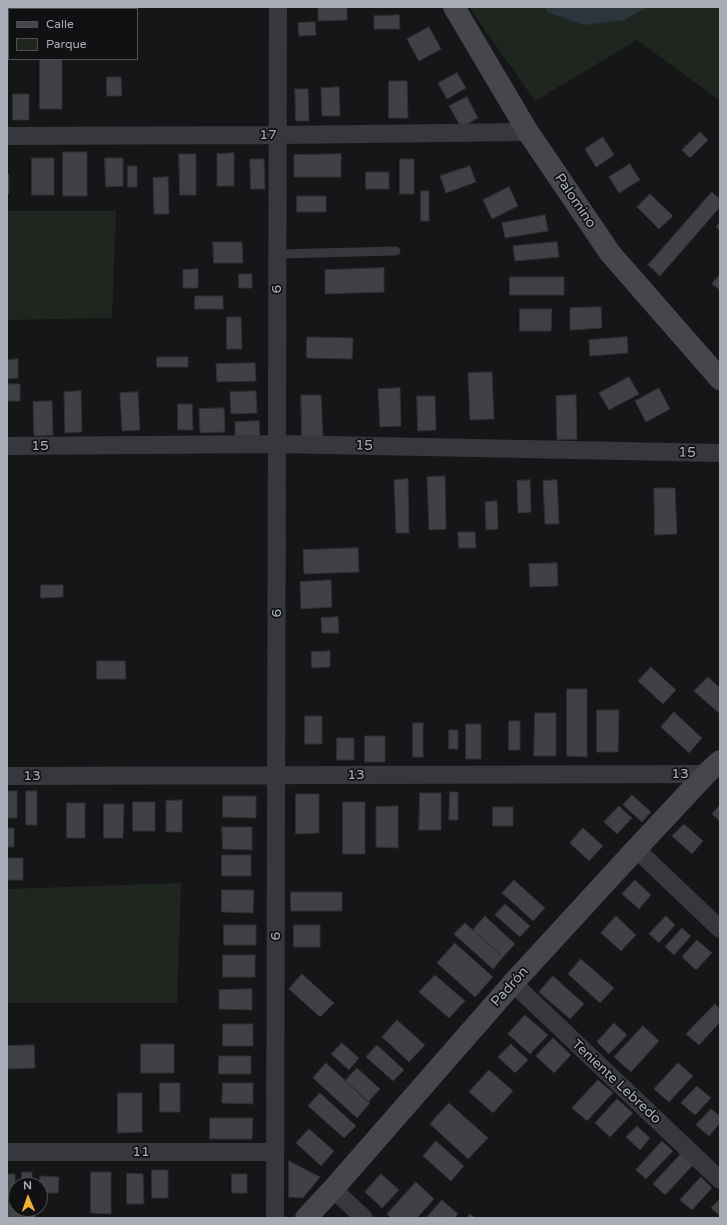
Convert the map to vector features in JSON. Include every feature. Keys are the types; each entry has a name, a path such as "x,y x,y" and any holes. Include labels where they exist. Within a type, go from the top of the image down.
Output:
{"street":[{"name":"6","path":"275,1218 278,7"},
{"name":"Palomino","path":"454,7 528,132 610,253 720,378"},
{"name":"17","path":"7,136 528,132"},
{"name":"15","path":"7,446 277,444 720,453"},
{"name":"13","path":"7,776 276,775 713,767"},
{"name":"Padrón","path":"306,1218 513,984 713,767"},
{"path":"636,849 720,929"},
{"name":"Teniente Lebredo","path":"513,984 720,1180"},
{"name":"11","path":"7,1152 275,1152"},
{"path":"333,1189 364,1218"}],"lane":[{"path":"278,254 396,251"}],"green space":[{"path":"469,7 720,7 720,101 637,40 535,101"},
{"path":"7,211 116,211 112,318 7,320"},
{"path":"181,883 177,1003 7,1003 7,889"}],"shaded area":[{"path":"546,7 648,7 624,20 584,25 547,12"}],"building":[{"path":"7,7 21,7 8,8 7,15"},
{"path":"347,7 347,20 318,21 318,8"},
{"path":"399,15 400,29 374,29 374,16"},
{"path":"315,22 316,35 299,36 298,23"},
{"path":"429,27 441,49 419,61 407,39"},
{"path":"40,60 62,60 62,109 40,109"},
{"path":"457,73 466,88 447,99 438,83"},
{"path":"107,77 121,77 122,96 107,96"},
{"path":"389,81 407,81 408,118 389,118"},
{"path":"339,87 340,116 322,116 321,88"},
{"path":"295,89 308,89 309,121 296,121"},
{"path":"13,94 29,94 29,120 13,120"},
{"path":"467,97 478,118 461,127 449,106"},
{"path":"700,132 708,140 690,158 682,150"},
{"path":"603,137 614,155 596,167 585,149"},
{"path":"63,152 87,152 87,196 63,196"},
{"path":"234,153 234,186 217,186 217,154"},
{"path":"179,154 196,154 196,195 180,195"},
{"path":"341,154 341,177 294,177 294,155"},
{"path":"32,158 54,158 54,195 32,195"},
{"path":"105,158 123,158 123,186 106,187"},
{"path":"250,159 264,159 265,189 251,189"},
{"path":"400,159 414,159 414,194 400,194"},
{"path":"630,164 640,180 619,193 609,177"},
{"path":"128,166 137,166 137,187 128,187"},
{"path":"470,166 476,182 446,193 440,176"},
{"path":"366,172 389,172 389,189 366,189"},
{"path":"7,174 9,174 9,194 7,194"},
{"path":"168,177 169,214 154,214 153,178"},
{"path":"509,187 518,206 492,219 483,200"},
{"path":"421,191 429,191 429,221 421,221"},
{"path":"712,192 720,199 720,207 660,276 648,265"},
{"path":"650,194 673,216 659,229 637,207"},
{"path":"297,196 326,196 326,212 297,212"},
{"path":"545,215 548,231 505,238 502,223"},
{"path":"720,222 720,230 716,227"},
{"path":"213,242 242,242 243,263 214,263"},
{"path":"557,242 559,257 515,261 513,246"},
{"path":"384,268 384,292 325,294 325,270"},
{"path":"198,269 198,288 183,288 183,270"},
{"path":"239,274 252,274 252,288 239,288"},
{"path":"720,274 720,290 712,284"},
{"path":"510,277 564,277 564,295 510,295"},
{"path":"195,296 223,296 223,309 195,309"},
{"path":"601,307 602,328 570,330 570,308"},
{"path":"520,309 552,309 551,331 520,331"},
{"path":"227,317 241,317 242,349 227,349"},
{"path":"307,337 353,338 352,359 307,358"},
{"path":"627,337 628,353 590,356 589,340"},
{"path":"157,357 188,357 188,367 157,367"},
{"path":"18,359 18,378 7,379 7,360"},
{"path":"255,363 256,381 217,382 216,364"},
{"path":"492,372 494,419 470,420 468,373"},
{"path":"629,377 639,394 609,410 599,393"},
{"path":"7,384 20,384 20,401 7,401"},
{"path":"400,388 401,426 380,427 378,389"},
{"path":"659,388 670,409 646,422 635,401"},
{"path":"81,391 82,432 65,433 64,392"},
{"path":"256,391 257,413 231,414 230,392"},
{"path":"138,392 140,430 122,431 120,393"},
{"path":"301,395 321,395 323,436 302,437"},
{"path":"576,395 577,439 557,440 556,396"},
{"path":"417,396 435,396 436,430 418,431"},
{"path":"52,401 53,435 34,436 33,402"},
{"path":"178,404 192,404 193,430 178,430"},
{"path":"224,408 225,432 200,433 199,409"},
{"path":"259,421 260,439 235,439 235,422"},
{"path":"445,476 446,529 429,530 427,477"},
{"path":"408,479 409,533 396,533 394,480"},
{"path":"530,480 531,512 518,513 517,481"},
{"path":"557,480 559,524 545,524 543,481"},
{"path":"654,488 675,488 677,534 655,535"},
{"path":"497,501 498,529 486,530 485,502"},
{"path":"458,532 475,532 476,548 459,548"},
{"path":"358,548 359,572 304,574 303,550"},
{"path":"557,563 558,586 530,587 529,564"},
{"path":"331,580 332,607 301,609 300,582"},
{"path":"41,585 63,585 63,597 41,598"},
{"path":"338,617 339,633 322,633 321,618"},
{"path":"330,651 330,667 312,668 311,652"},
{"path":"97,661 125,661 126,679 97,679"},
{"path":"651,667 676,690 663,704 638,681"},
{"path":"708,677 720,688 720,714 694,691"},
{"path":"567,689 587,689 587,757 567,756"},
{"path":"597,710 619,710 618,752 597,752"},
{"path":"674,712 702,738 689,753 661,727"},
{"path":"535,713 556,713 556,756 534,756"},
{"path":"305,716 322,716 322,744 305,744"},
{"path":"509,721 520,721 520,750 509,750"},
{"path":"413,723 423,723 423,757 413,757"},
{"path":"466,724 481,724 481,759 466,759"},
{"path":"449,730 458,730 458,749 449,749"},
{"path":"365,736 385,736 385,762 365,762"},
{"path":"337,738 354,738 354,760 337,760"},
{"path":"7,791 17,791 17,818 7,818"},
{"path":"26,791 37,791 37,825 26,825"},
{"path":"450,792 458,792 458,820 449,820"},
{"path":"420,793 441,793 441,830 419,830"},
{"path":"296,794 319,794 319,833 296,834"},
{"path":"632,795 651,812 642,822 623,805"},
{"path":"223,796 256,796 256,818 223,817"},
{"path":"182,800 182,832 166,832 166,801"},
{"path":"133,802 155,802 155,831 133,831"},
{"path":"343,802 365,802 365,854 343,854"},
{"path":"67,803 85,803 85,838 67,838"},
{"path":"104,804 124,804 123,838 104,838"},
{"path":"720,805 720,821 712,814"},
{"path":"398,806 398,848 376,847 376,807"},
{"path":"619,806 632,818 617,834 604,822"},
{"path":"493,807 513,807 513,826 493,826"},
{"path":"684,824 703,841 692,854 672,836"},
{"path":"222,827 252,827 252,850 223,849"},
{"path":"7,828 14,828 14,847 7,847"},
{"path":"583,828 603,846 589,861 570,843"},
{"path":"222,855 251,855 251,876 222,876"},
{"path":"7,858 23,858 23,880 7,880"},
{"path":"514,880 545,908 533,921 502,893"},
{"path":"635,880 651,895 639,909 622,894"},
{"path":"222,890 254,890 253,913 222,912"},
{"path":"291,892 342,892 342,911 291,911"},
{"path":"505,904 530,926 520,937 495,915"},
{"path":"485,916 515,944 503,957 473,930"},
{"path":"616,916 636,935 621,951 601,933"},
{"path":"666,916 675,925 659,943 649,934"},
{"path":"465,923 503,957 493,969 454,934"},
{"path":"224,925 256,925 256,945 224,945"},
{"path":"294,925 320,925 320,947 294,947"},
{"path":"682,928 691,936 674,955 665,947"},
{"path":"697,940 712,953 696,970 682,957"},
{"path":"455,943 493,977 475,997 437,963"},
{"path":"223,955 255,955 255,977 223,977"},
{"path":"581,959 614,988 600,1003 568,974"},
{"path":"302,974 334,1003 320,1017 289,989"},
{"path":"435,975 465,1001 449,1018 419,992"},
{"path":"553,976 584,1004 570,1019 539,992"},
{"path":"252,989 252,1010 219,1009 219,990"},
{"path":"715,1004 720,1009 720,1022 699,1045 686,1034"},
{"path":"525,1015 548,1035 530,1054 508,1034"},
{"path":"397,1020 425,1045 409,1062 382,1037"},
{"path":"614,1023 627,1035 609,1054 597,1042"},
{"path":"223,1024 253,1024 253,1046 223,1046"},
{"path":"643,1026 659,1041 631,1072 614,1057"},
{"path":"553,1038 571,1055 554,1073 536,1056"},
{"path":"342,1043 359,1058 349,1070 331,1054"},
{"path":"141,1044 174,1044 174,1073 141,1073"},
{"path":"511,1044 528,1060 515,1073 498,1057"},
{"path":"34,1045 35,1068 7,1069 7,1046"},
{"path":"377,1045 404,1070 393,1081 366,1057"},
{"path":"219,1056 251,1056 251,1074 219,1074"},
{"path":"326,1063 370,1103 357,1118 313,1078"},
{"path":"678,1063 693,1076 669,1102 654,1089"},
{"path":"357,1068 380,1089 368,1102 345,1081"},
{"path":"489,1070 513,1091 493,1113 469,1092"},
{"path":"598,1080 613,1093 587,1121 572,1108"},
{"path":"160,1083 180,1083 180,1112 160,1112"},
{"path":"223,1083 253,1083 253,1104 222,1103"},
{"path":"697,1086 711,1098 695,1115 681,1103"},
{"path":"118,1093 142,1093 142,1132 118,1133"},
{"path":"320,1093 356,1126 344,1138 308,1106"},
{"path":"617,1099 633,1113 610,1137 595,1123"},
{"path":"449,1103 488,1138 468,1159 430,1124"},
{"path":"711,1109 720,1116 720,1123 709,1136 696,1125"},
{"path":"210,1118 253,1118 252,1139 210,1139"},
{"path":"637,1126 650,1138 640,1150 626,1137"},
{"path":"309,1129 334,1151 321,1166 296,1143"},
{"path":"436,1141 464,1166 451,1181 423,1156"},
{"path":"662,1141 673,1151 646,1179 636,1170"},
{"path":"681,1154 693,1165 665,1195 653,1184"},
{"path":"289,1161 320,1177 303,1198 289,1197"},
{"path":"152,1170 168,1170 168,1198 152,1198"},
{"path":"22,1172 32,1172 32,1177 22,1177"},
{"path":"91,1172 111,1172 111,1214 91,1213"},
{"path":"127,1173 143,1174 144,1204 127,1204"},
{"path":"7,1174 15,1174 15,1177 8,1177 7,1195"},
{"path":"232,1174 247,1174 247,1193 232,1193"},
{"path":"381,1174 399,1190 382,1208 365,1192"},
{"path":"40,1176 59,1177 58,1193 48,1193 48,1177"},
{"path":"701,1177 712,1188 692,1210 680,1200"},
{"path":"416,1182 434,1199 417,1218 391,1218 387,1214"},
{"path":"720,1199 720,1216 711,1208"},
{"path":"442,1200 458,1214 454,1218 426,1218"},
{"path":"7,1203 8,1217 35,1217 35,1218 7,1218"},
{"path":"470,1214 475,1218 467,1218"}]}
